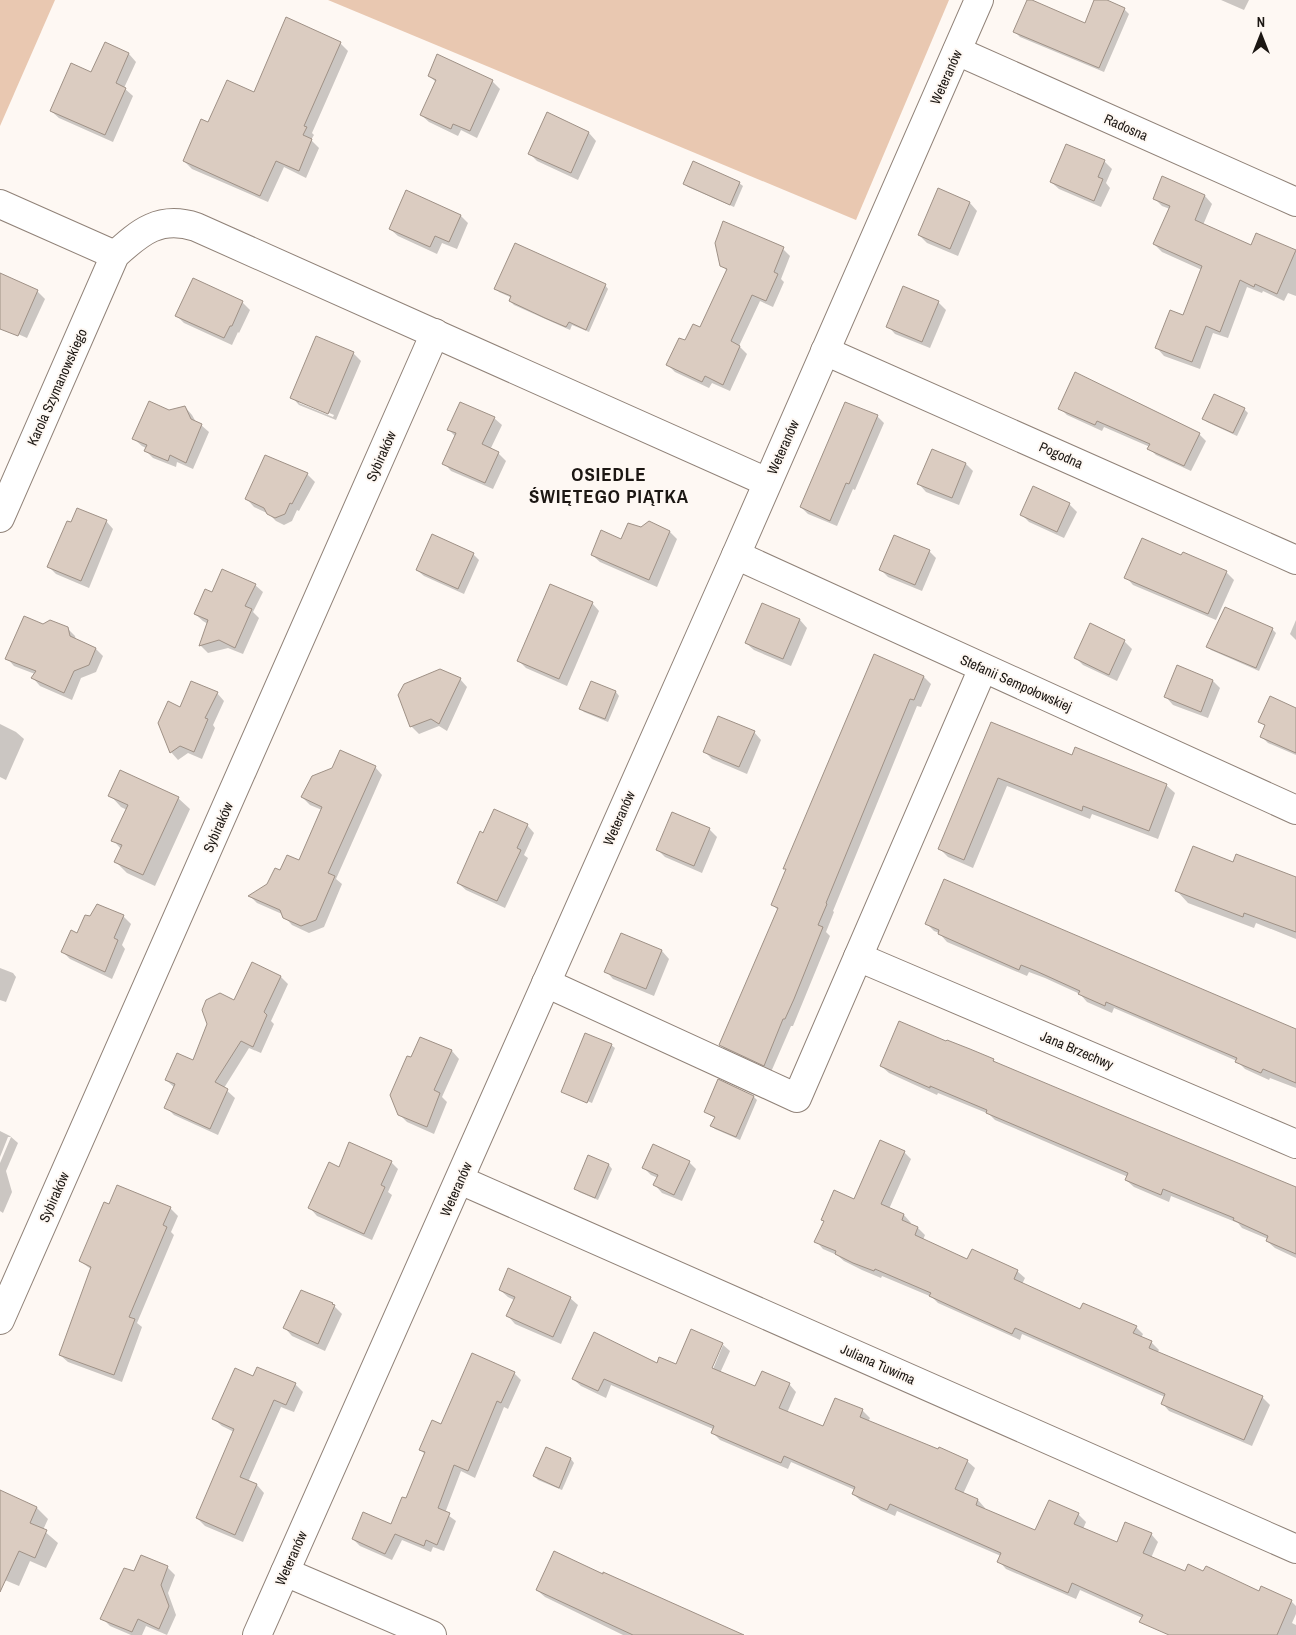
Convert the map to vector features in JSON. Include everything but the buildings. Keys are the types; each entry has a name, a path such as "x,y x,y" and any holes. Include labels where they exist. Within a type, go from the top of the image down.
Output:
{"street":[{"name":"Weteranów","path":"257,1635 736,555 979,0"},
{"name":"Radosna","path":"957,52 1296,202"},
{"path":"0,204 115,255 149,228 175,222 186,224 436,333 767,482"},
{"name":"Karola Szymanowskiego","path":"0,518 115,255"},
{"name":"Sybiraków","path":"0,1320 436,333"},
{"name":"Pogodna","path":"825,351 1296,560"},
{"name":"Stefanii Sempołowskiej","path":"736,555 1296,810"},
{"path":"546,983 797,1098 983,668"},
{"name":"Jana Brzechwy","path":"858,957 1296,1144"},
{"name":"Juliana Tuwima","path":"460,1180 1296,1550"},
{"path":"285,1572 432,1635"}],"shaded area":[{"path":"0,0 55,0 0,126"},
{"path":"328,0 949,0 856,220"}],"district":[{"name":"OSIEDLE ŚWIĘTEGO PIĄTKA","path":"609,485"}]}
